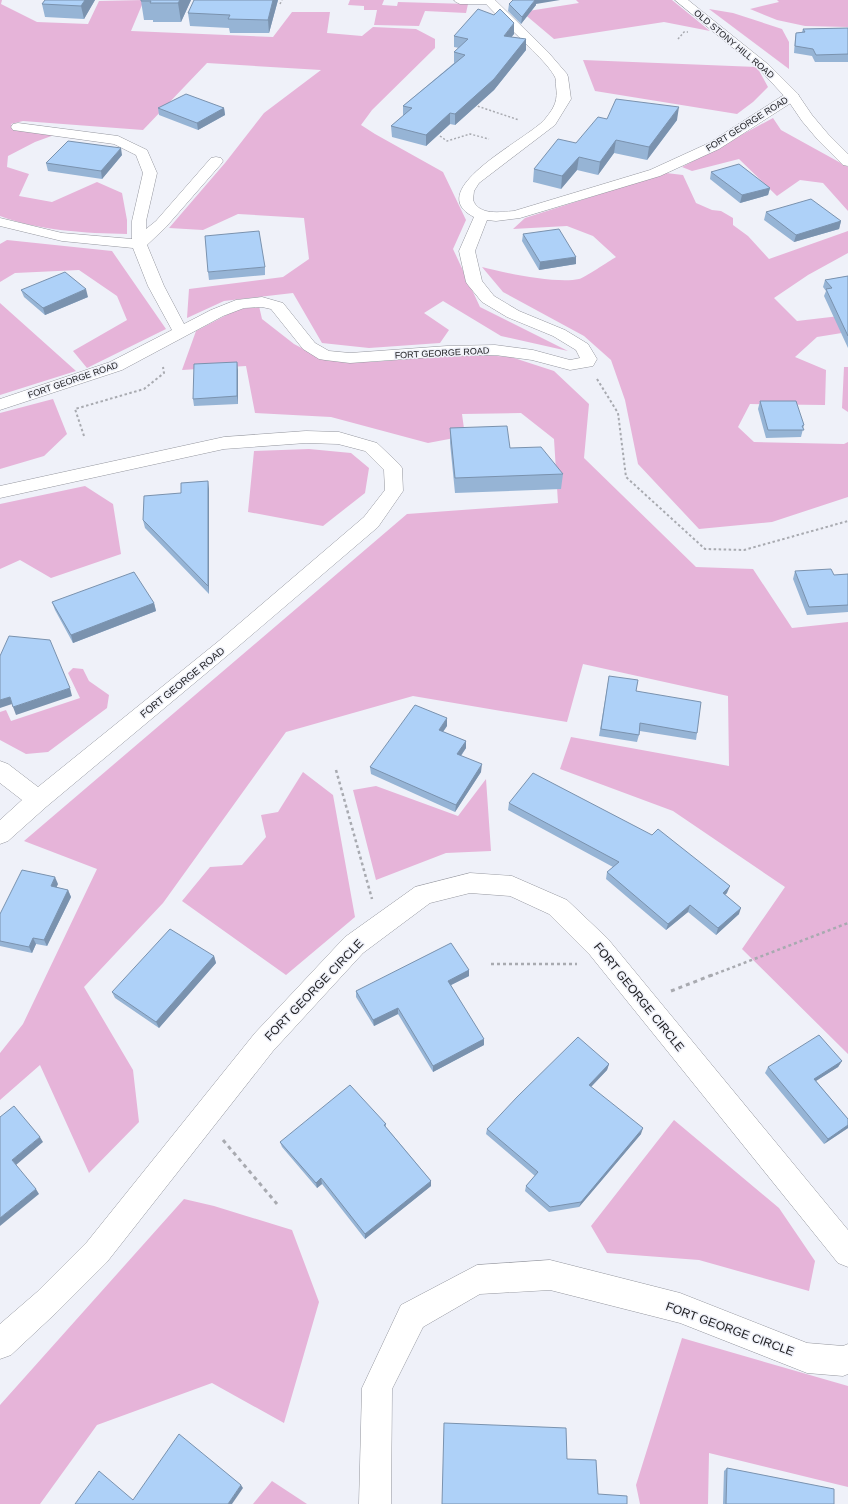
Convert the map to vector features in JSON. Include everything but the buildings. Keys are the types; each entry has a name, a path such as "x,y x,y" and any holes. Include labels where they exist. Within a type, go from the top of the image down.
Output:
{"street":[{"path":"460,0 488,0 544,55 562,77 564,99 550,122 474,180 465,192 465,202 471,210 482,215 467,252 474,282 488,298 513,314 559,332 582,347 590,359 587,362"},
{"name":"OLD STONY HILL ROAD","path":"681,0 765,68 792,96 822,137 848,162"},
{"name":"FORT GEORGE ROAD","path":"482,215 515,215 655,173 714,146 792,96"},
{"path":"18,127 71,132 118,140 142,153 150,173 139,221 139,244 156,286 180,331"},
{"path":"0,222 62,237 139,244 161,224 216,161"},
{"name":"FORT GEORGE ROAD","path":"0,405 116,366 180,331 242,303 262,302 277,306 309,346 325,355 350,358 448,351 495,350 533,355 570,365 587,362"},
{"name":"FORT GEORGE ROAD","path":"0,492 224,443 306,437 339,438 371,447 393,468 394,491 371,522 228,646 38,800 0,834"},
{"path":"0,770 38,800"},
{"name":"FORT GEORGE CIRCLE","path":"0,1344 47,1302 97,1252 264,1042 354,945 423,894 470,883 512,886 558,907 599,946 848,1253"},
{"name":"FORT GEORGE CIRCLE","path":"375,1504 377,1388 412,1316 477,1280 550,1275 680,1308 807,1358 843,1361 848,1359"}],"path":[{"path":"280,4 282,0"},
{"path":"472,104 542,127"},
{"path":"440,136 447,141 470,134 490,139 477,153 499,160"},
{"path":"84,436 75,409 144,389 164,373 161,342"},
{"path":"587,362 618,413 626,477 706,549 744,550 848,521"},
{"path":"336,770 380,926"},
{"path":"644,1002 848,923"},
{"path":"491,964 613,964"},
{"path":"204,1117 277,1204"}],"shaded area":[{"path":"0,0 2,0 1,4 37,22 88,24 99,1 144,0 131,31 273,37 292,12 330,12 327,33 362,36 373,27 416,29 435,39 435,48 372,110 361,125 443,172 466,220 453,249 480,307 568,351 501,336 443,301 424,313 449,330 440,343 369,348 322,343 293,293 224,301 187,318 189,289 283,277 309,259 304,218 238,214 203,230 169,228 225,163 264,113 321,70 207,63 143,130 23,121 11,124 15,130 57,134 35,142 8,156 7,167 29,174 19,196 52,202 97,182 122,193 127,220 127,234 79,232 47,228 0,216"},
{"path":"350,0 384,0 382,5 397,6 398,2 468,4 466,13 425,11 419,26 374,25 377,10 364,10 364,6 348,5"},
{"path":"576,0 672,0 710,31 664,22 554,39 522,12 579,3"},
{"path":"777,0 848,0 848,27 805,26 777,20 750,9 779,2"},
{"path":"709,9 733,13 782,29 789,42 789,69"},
{"path":"583,60 757,67 768,87 753,102 737,114 595,91"},
{"path":"773,118 781,130 848,167 848,211 823,183 800,180 777,196 739,159 692,171 682,167"},
{"path":"666,173 683,175 696,203 712,210 721,211 733,218 733,225 748,236 769,259 848,231 848,253 808,275 774,298 797,321 848,315 848,332 817,337 795,357 826,370 825,405 750,404 738,427 754,442 844,444 848,442 848,497 772,522 699,529 638,464 625,400 611,360 584,336 503,292 482,267 517,275 545,279 569,280 582,278 616,257 593,236 567,226 513,229 525,218"},
{"path":"7,240 112,251 166,329 87,368 73,351 127,320 117,296 79,270 15,273 0,282 0,244"},
{"path":"0,303 76,371 0,395"},
{"path":"259,306 262,319 294,344 322,359 372,362 469,354 511,357 554,371 589,404 584,458 696,567 753,569 792,628 848,622 848,1054 742,949 785,887 673,811 560,769 571,737 729,766 728,696 583,664 567,722 413,696 286,732 163,903 84,987 133,1070 139,1122 89,1173 40,1065 0,1100 0,1053 23,1024 97,869 24,841 407,514 558,503 554,439 521,413 462,414 465,436 428,443 331,417 255,413 246,366 182,370 196,331 236,310"},
{"path":"844,367 848,367 848,412 842,408"},
{"path":"53,399 67,434 44,456 0,469 0,413"},
{"path":"309,449 351,453 369,468 365,493 323,526 248,512 254,451"},
{"path":"85,486 113,504 121,554 51,578 20,560 0,569 0,504"},
{"path":"73,668 83,669 89,681 109,695 107,708 48,752 26,754 0,740 0,712 6,710 11,721 80,698 68,673"},
{"path":"303,772 333,795 355,917 286,975 182,901 210,867 242,865 266,837 261,815 278,812"},
{"path":"486,779 491,851 446,853 376,880 353,790 376,786 458,816"},
{"path":"674,1120 779,1208 815,1261 809,1291 699,1260 607,1253 591,1226"},
{"path":"184,1199 214,1206 292,1230 319,1302 284,1423 212,1383 97,1425 40,1504 0,1504 0,1405"},
{"path":"682,1338 848,1386 848,1487 709,1453 708,1504 640,1504 636,1485"},
{"path":"272,1481 307,1504 253,1504"}]}
